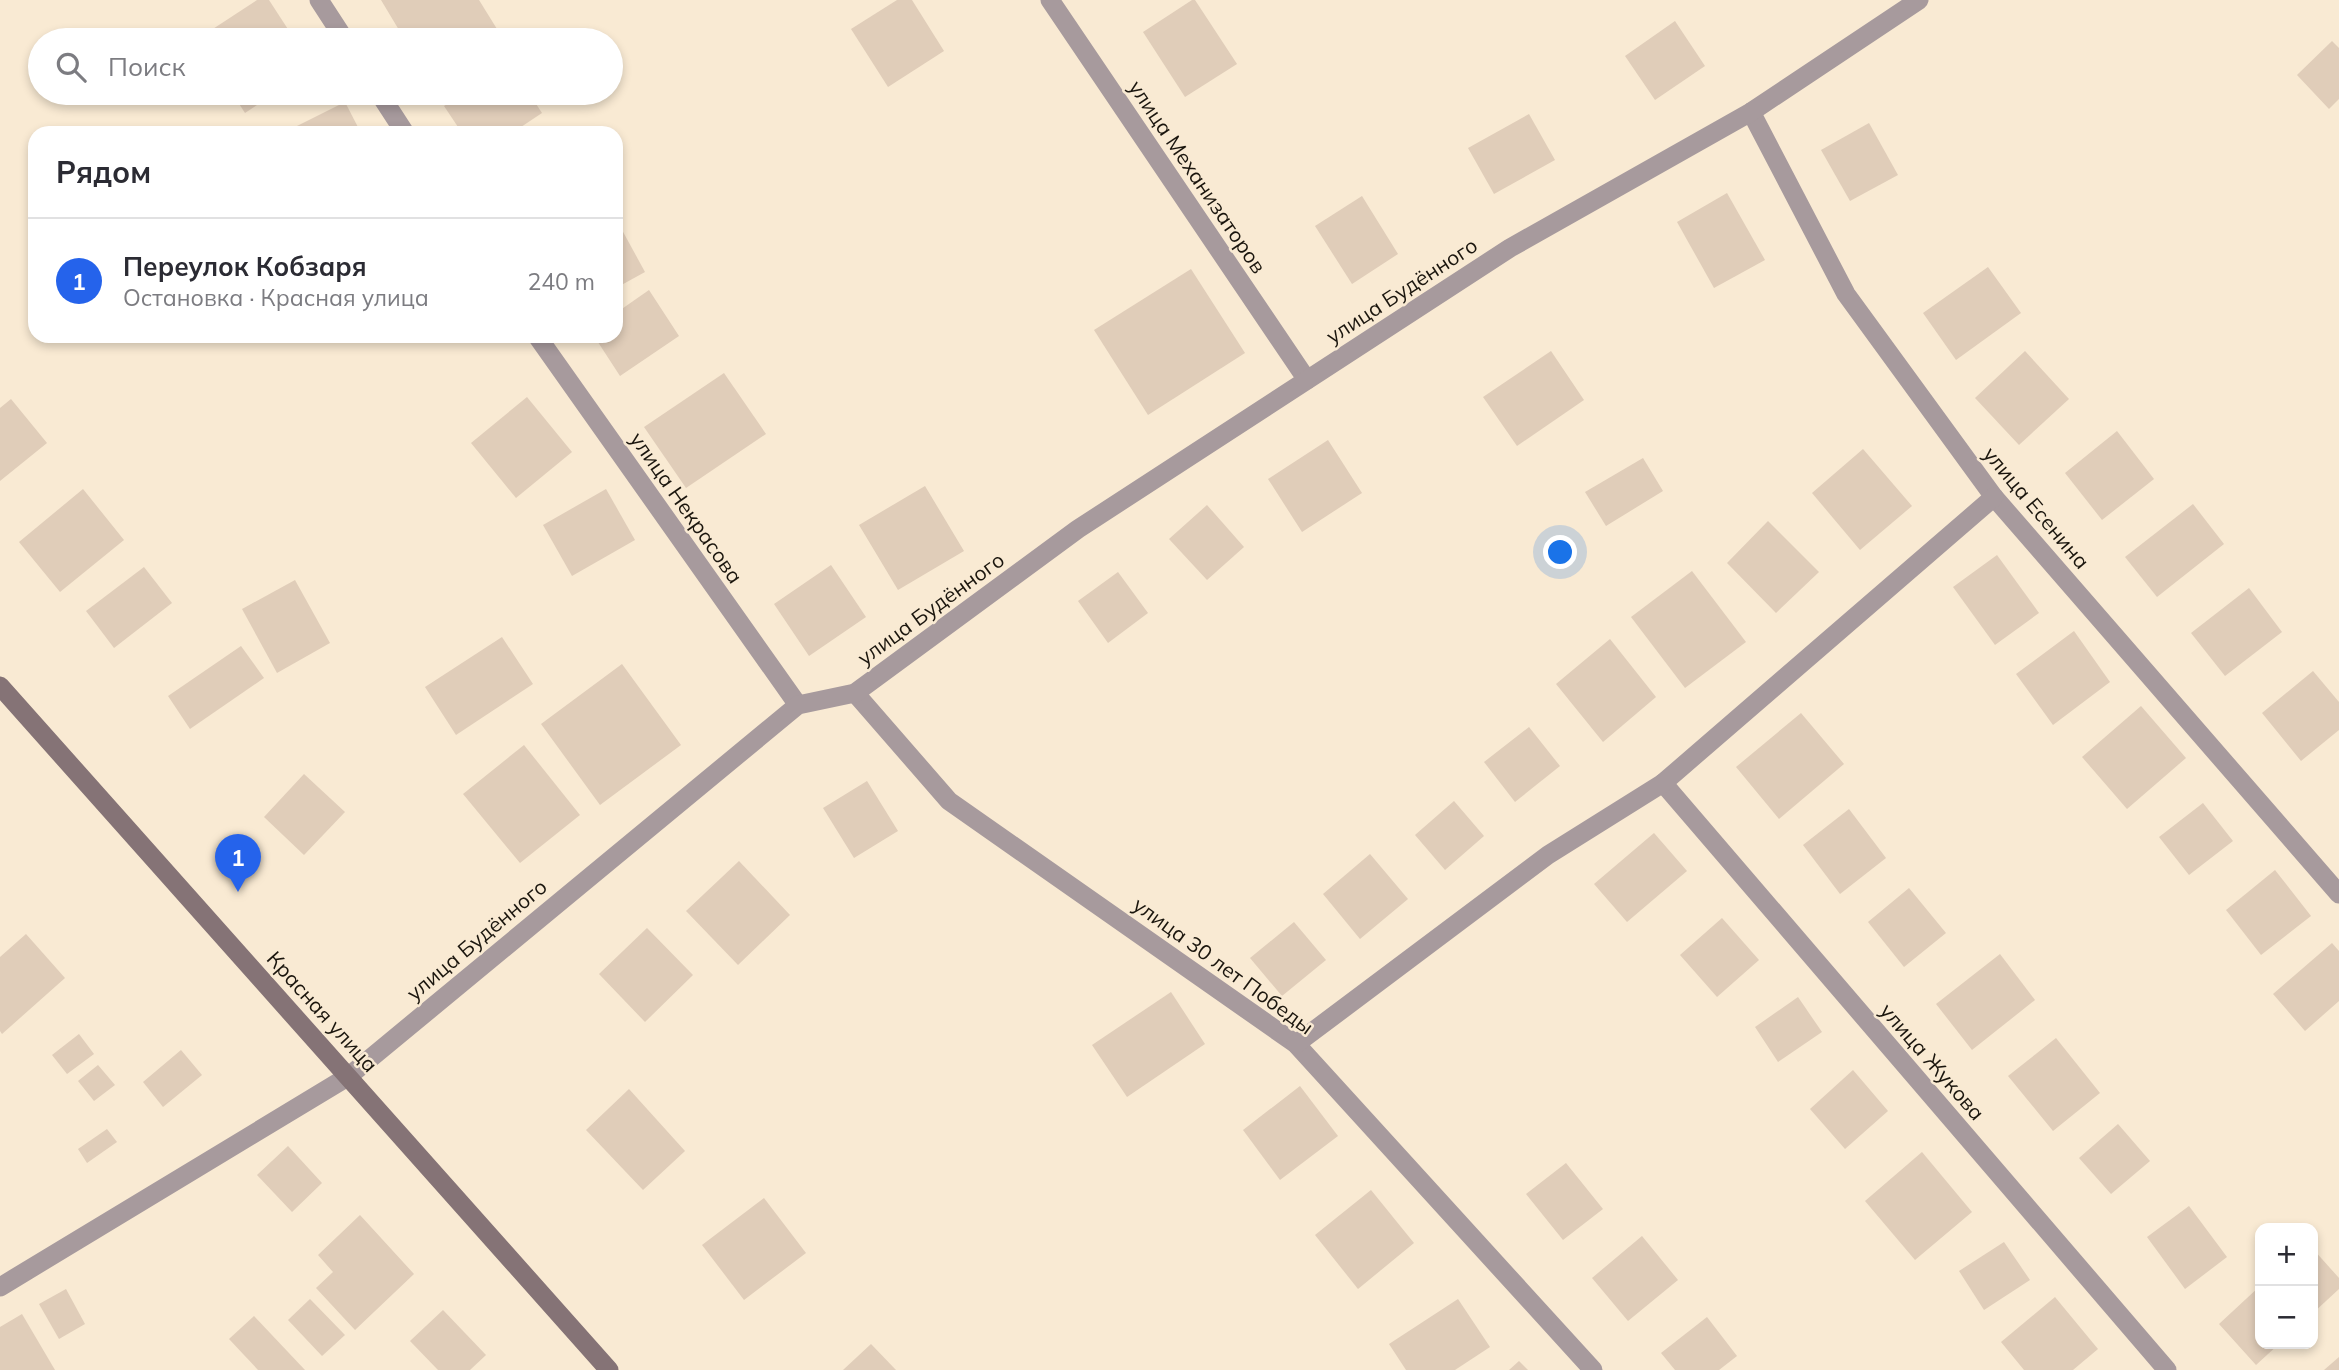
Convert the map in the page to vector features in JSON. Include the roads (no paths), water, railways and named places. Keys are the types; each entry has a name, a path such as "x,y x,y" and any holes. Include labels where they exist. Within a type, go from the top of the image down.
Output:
{"main road":[{"name":"Красная улица","path":"0,686 609,1370"}],"street":[{"path":"319,0 337,28"},
{"name":"улица Механизаторов","path":"1050,0 1307,380"},
{"name":"улица Будённого","path":"0,1287 349,1076 798,705 855,693 1078,529 1510,248 1751,112 1919,0"},
{"path":"387,105 400,126"},
{"name":"улица Есенина","path":"1751,112 1846,294 1994,497 2339,894"},
{"name":"улица Некрасова","path":"542,343 798,705"},
{"path":"1296,1044 1549,855 1663,783 1994,497"},
{"name":"улица 30 лет Победы","path":"855,693 949,802 1296,1044 1593,1370"},
{"name":"улица Жукова","path":"1663,783 2167,1370"}],"place":[{"name":"Переулок Кобзаря","path":"238,892"}]}
